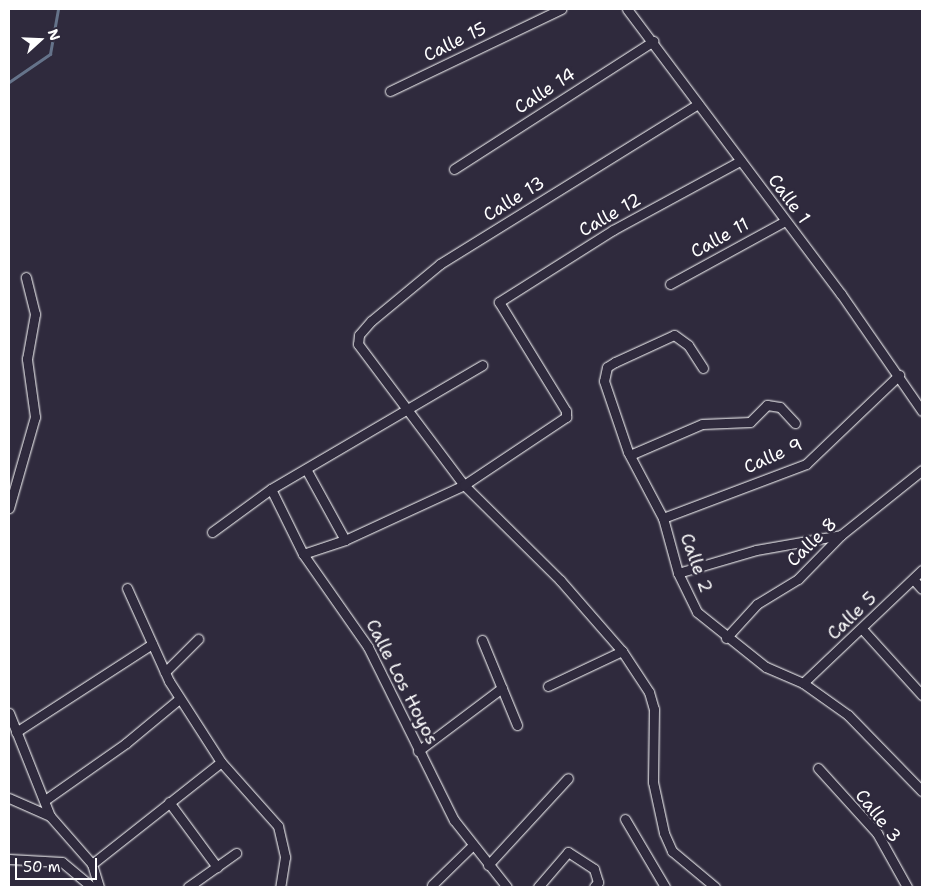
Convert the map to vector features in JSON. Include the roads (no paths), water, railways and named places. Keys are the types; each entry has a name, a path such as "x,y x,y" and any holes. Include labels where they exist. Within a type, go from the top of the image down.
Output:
{"street":[{"name":"Calle 15","path":"390,91 561,9"},
{"name":"Calle 1","path":"627,9 652,40 899,375 922,411"},
{"name":"Calle 14","path":"454,169 652,40"},
{"name":"Calle 13","path":"406,413 361,352 359,335 440,264 698,104"},
{"name":"Calle 12","path":"464,485 568,414 499,302 613,230 740,161"},
{"name":"Calle 11","path":"670,284 785,222"},
{"path":"9,508 35,417 28,359 35,314 26,276"},
{"name":"Calle 2","path":"703,368 688,345 674,335 607,367 604,381 630,455 663,518 678,572 697,612 726,638 766,667 804,684 848,715 922,791"},
{"path":"212,532 271,489 406,413 482,365"},
{"name":"Calle 9","path":"663,518 806,464 899,375"},
{"path":"630,455 702,424 750,422 768,405 780,408 795,423"},
{"path":"406,413 464,485 560,580 622,651 649,692 654,709 653,782 664,833 672,851 715,887"},
{"path":"306,469 345,540"},
{"name":"Calle 8","path":"726,638 757,604 798,579 841,535 922,470"},
{"path":"303,554 345,540 464,485"},
{"name":"Calle Los Hoyos","path":"271,489 303,554 368,647 418,751 472,846 507,887"},
{"path":"678,572 756,550 841,535"},
{"name":"Calle 5","path":"804,684 922,570"},
{"path":"914,579 922,590"},
{"path":"127,588 179,699 221,762 278,826 285,857 280,887"},
{"path":"862,630 922,695"},
{"path":"165,672 198,639"},
{"path":"482,640 517,725"},
{"path":"16,732 152,644"},
{"path":"548,686 622,651"},
{"path":"418,751 502,688"},
{"path":"45,800 126,744 179,699"},
{"path":"9,713 50,816 92,864 99,887"},
{"path":"92,864 221,762"},
{"name":"Calle 3","path":"818,768 877,834 907,887"},
{"path":"488,865 568,778"},
{"path":"9,798 50,816"},
{"path":"169,802 217,867"},
{"path":"626,819 665,887"},
{"path":"432,885 472,846"},
{"path":"538,887 568,852 594,869 598,882 594,887"},
{"path":"188,887 236,853"},
{"path":"9,859 57,860 92,887"}],"waterway":[{"path":"9,82 50,54 58,9"}]}
